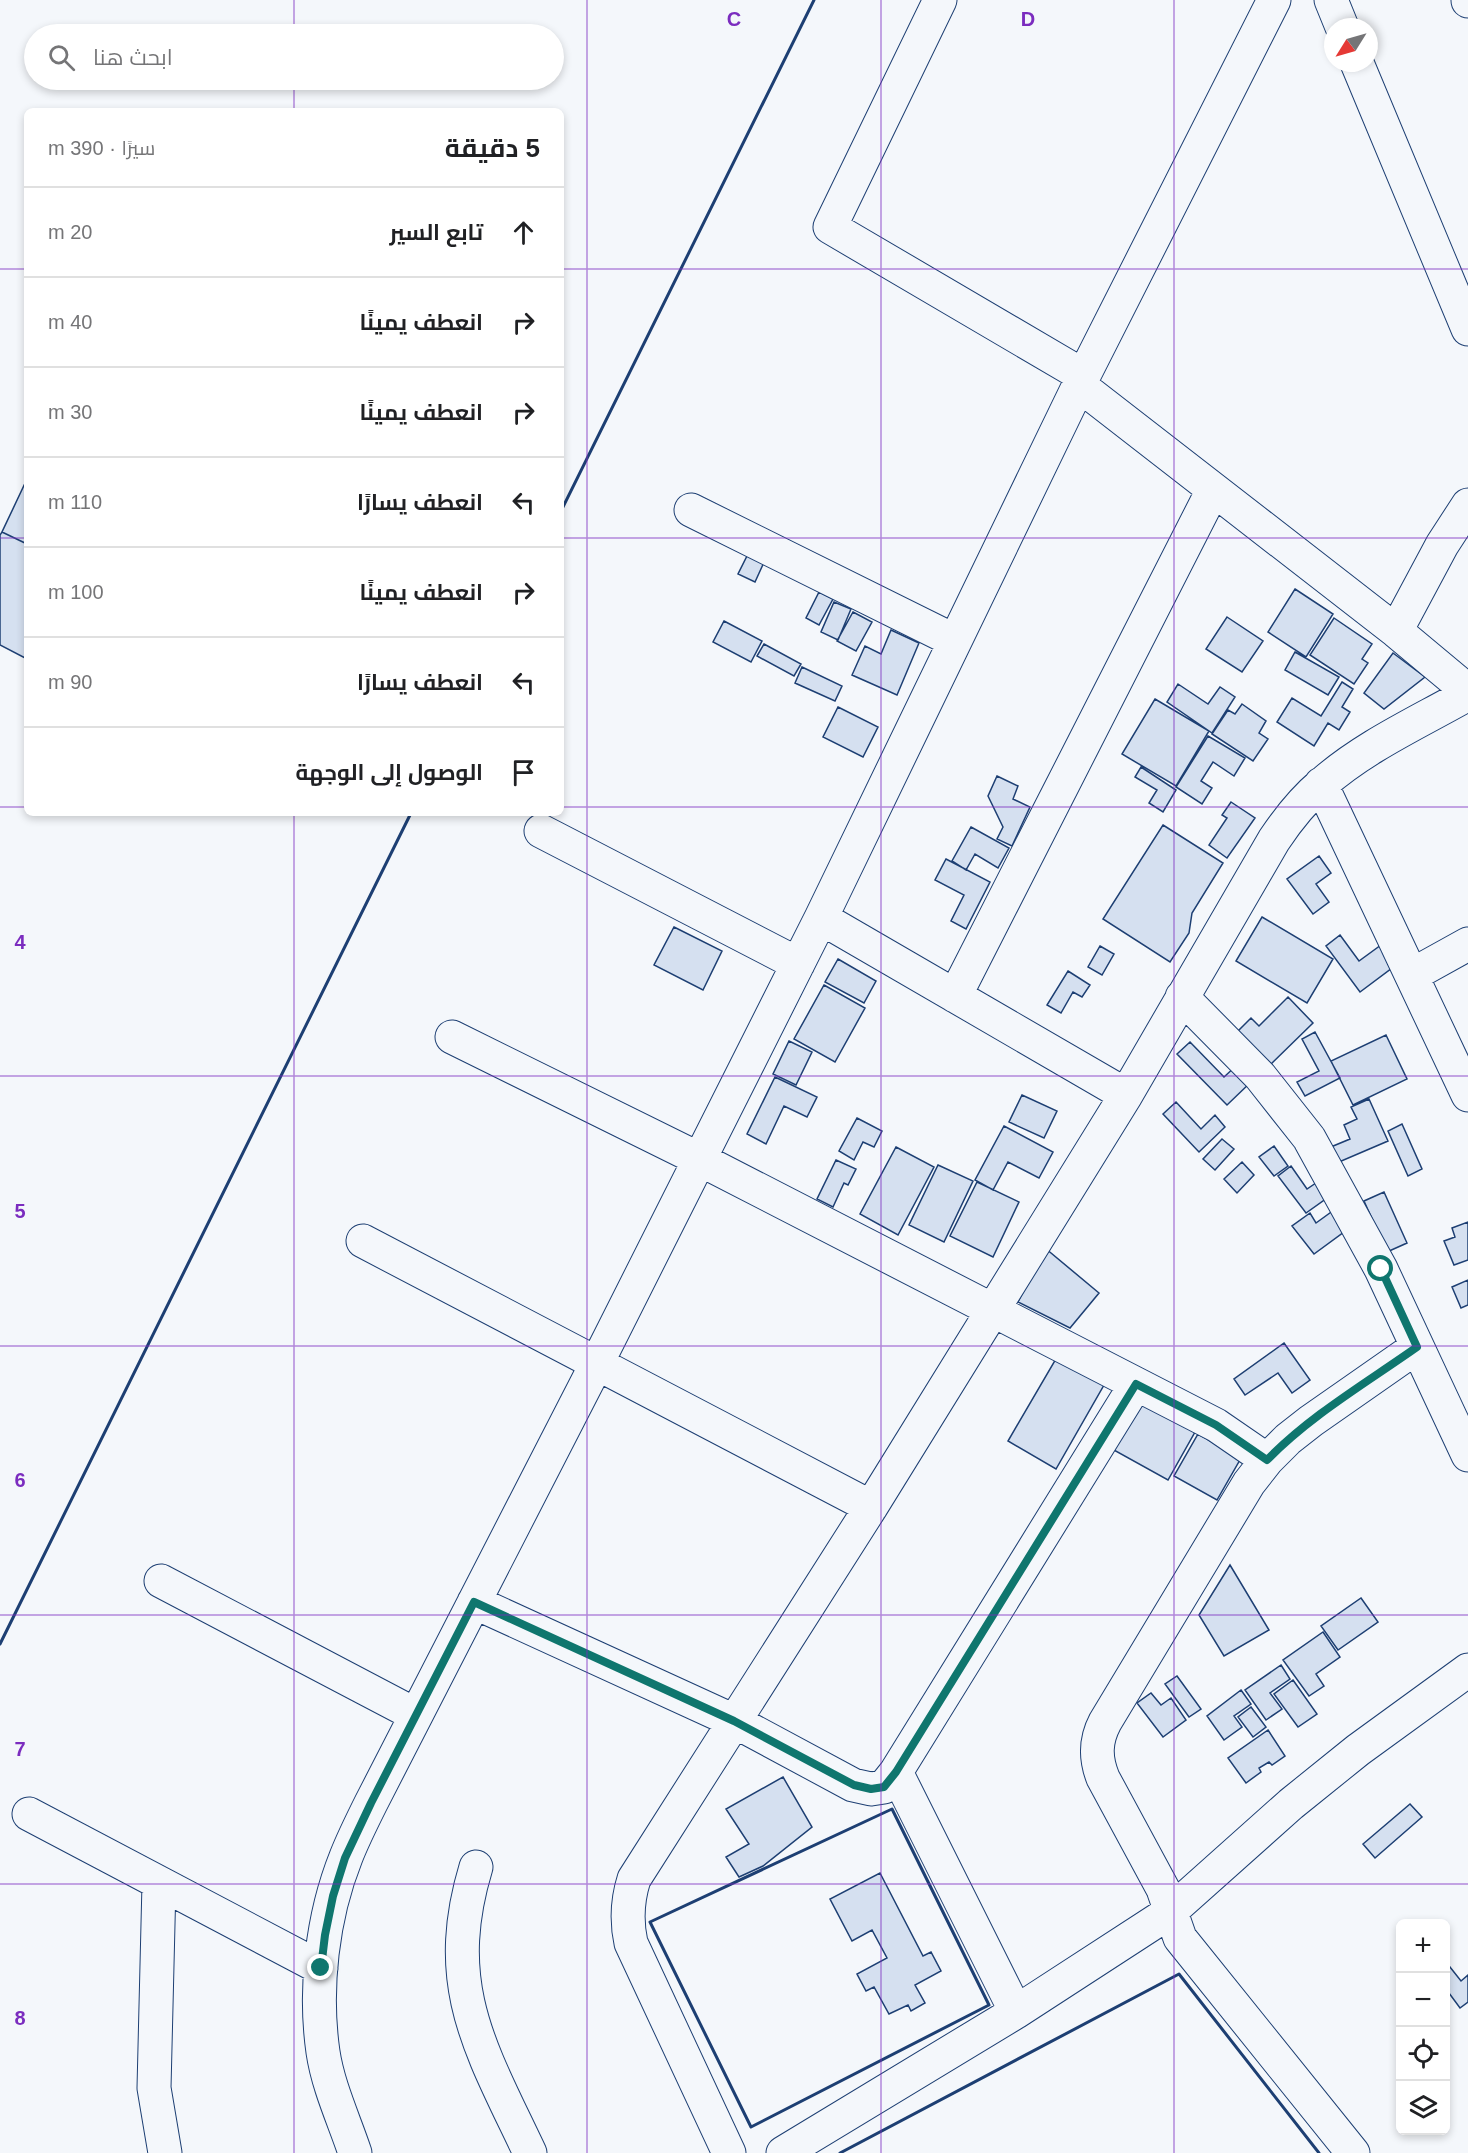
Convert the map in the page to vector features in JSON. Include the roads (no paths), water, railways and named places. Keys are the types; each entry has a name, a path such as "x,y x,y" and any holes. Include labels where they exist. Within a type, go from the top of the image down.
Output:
{"street":[{"path":"729,2153 637,1959 628,1927 627,1910 632,1887 642,1864 871,1507 993,1310 1126,1095 1274,840 1288,820 1321,784 1363,753 1468,693 1396,631 1213,490 1082,380 830,227 940,0"},
{"path":"355,2153 323,2054 320,2014 321,1968 325,1935 333,1896 345,1858 821,918 1082,380 1274,0"},
{"path":"1331,0 1338,18"},
{"path":"1361,72 1468,329"},
{"path":"955,996 1213,490"},
{"path":"1396,631 1442,545 1468,505"},
{"path":"691,510 955,641"},
{"path":"1321,784 1468,1095"},
{"path":"541,831 798,964"},
{"path":"821,918 1126,1095"},
{"path":"1412,975 1468,944"},
{"path":"1182,997 1260,1076 1309,1138 1381,1269 1468,1455"},
{"path":"452,1037 699,1159 1216,1425 1267,1460"},
{"path":"363,1241 871,1507"},
{"path":"1353,2153 1180,1938 1163,1889 1103,1778 1098,1765 1097,1741 1105,1722 1221,1528 1249,1483 1267,1460 1311,1421 1417,1347"},
{"path":"474,1602 734,1721 854,1785 871,1789 884,1787 896,1772 1136,1384"},
{"path":"161,1581 416,1715"},
{"path":"783,2153 1016,2012 1170,1912 1226,1859 1299,1797 1376,1736 1468,1670"},
{"path":"896,1772 1016,2012"},
{"path":"29,1814 321,1968"},
{"path":"476,1867 467,1898 462,1930 465,1993 472,2023 483,2052 530,2153"},
{"path":"159,1882 154,2088 165,2153"}]}
